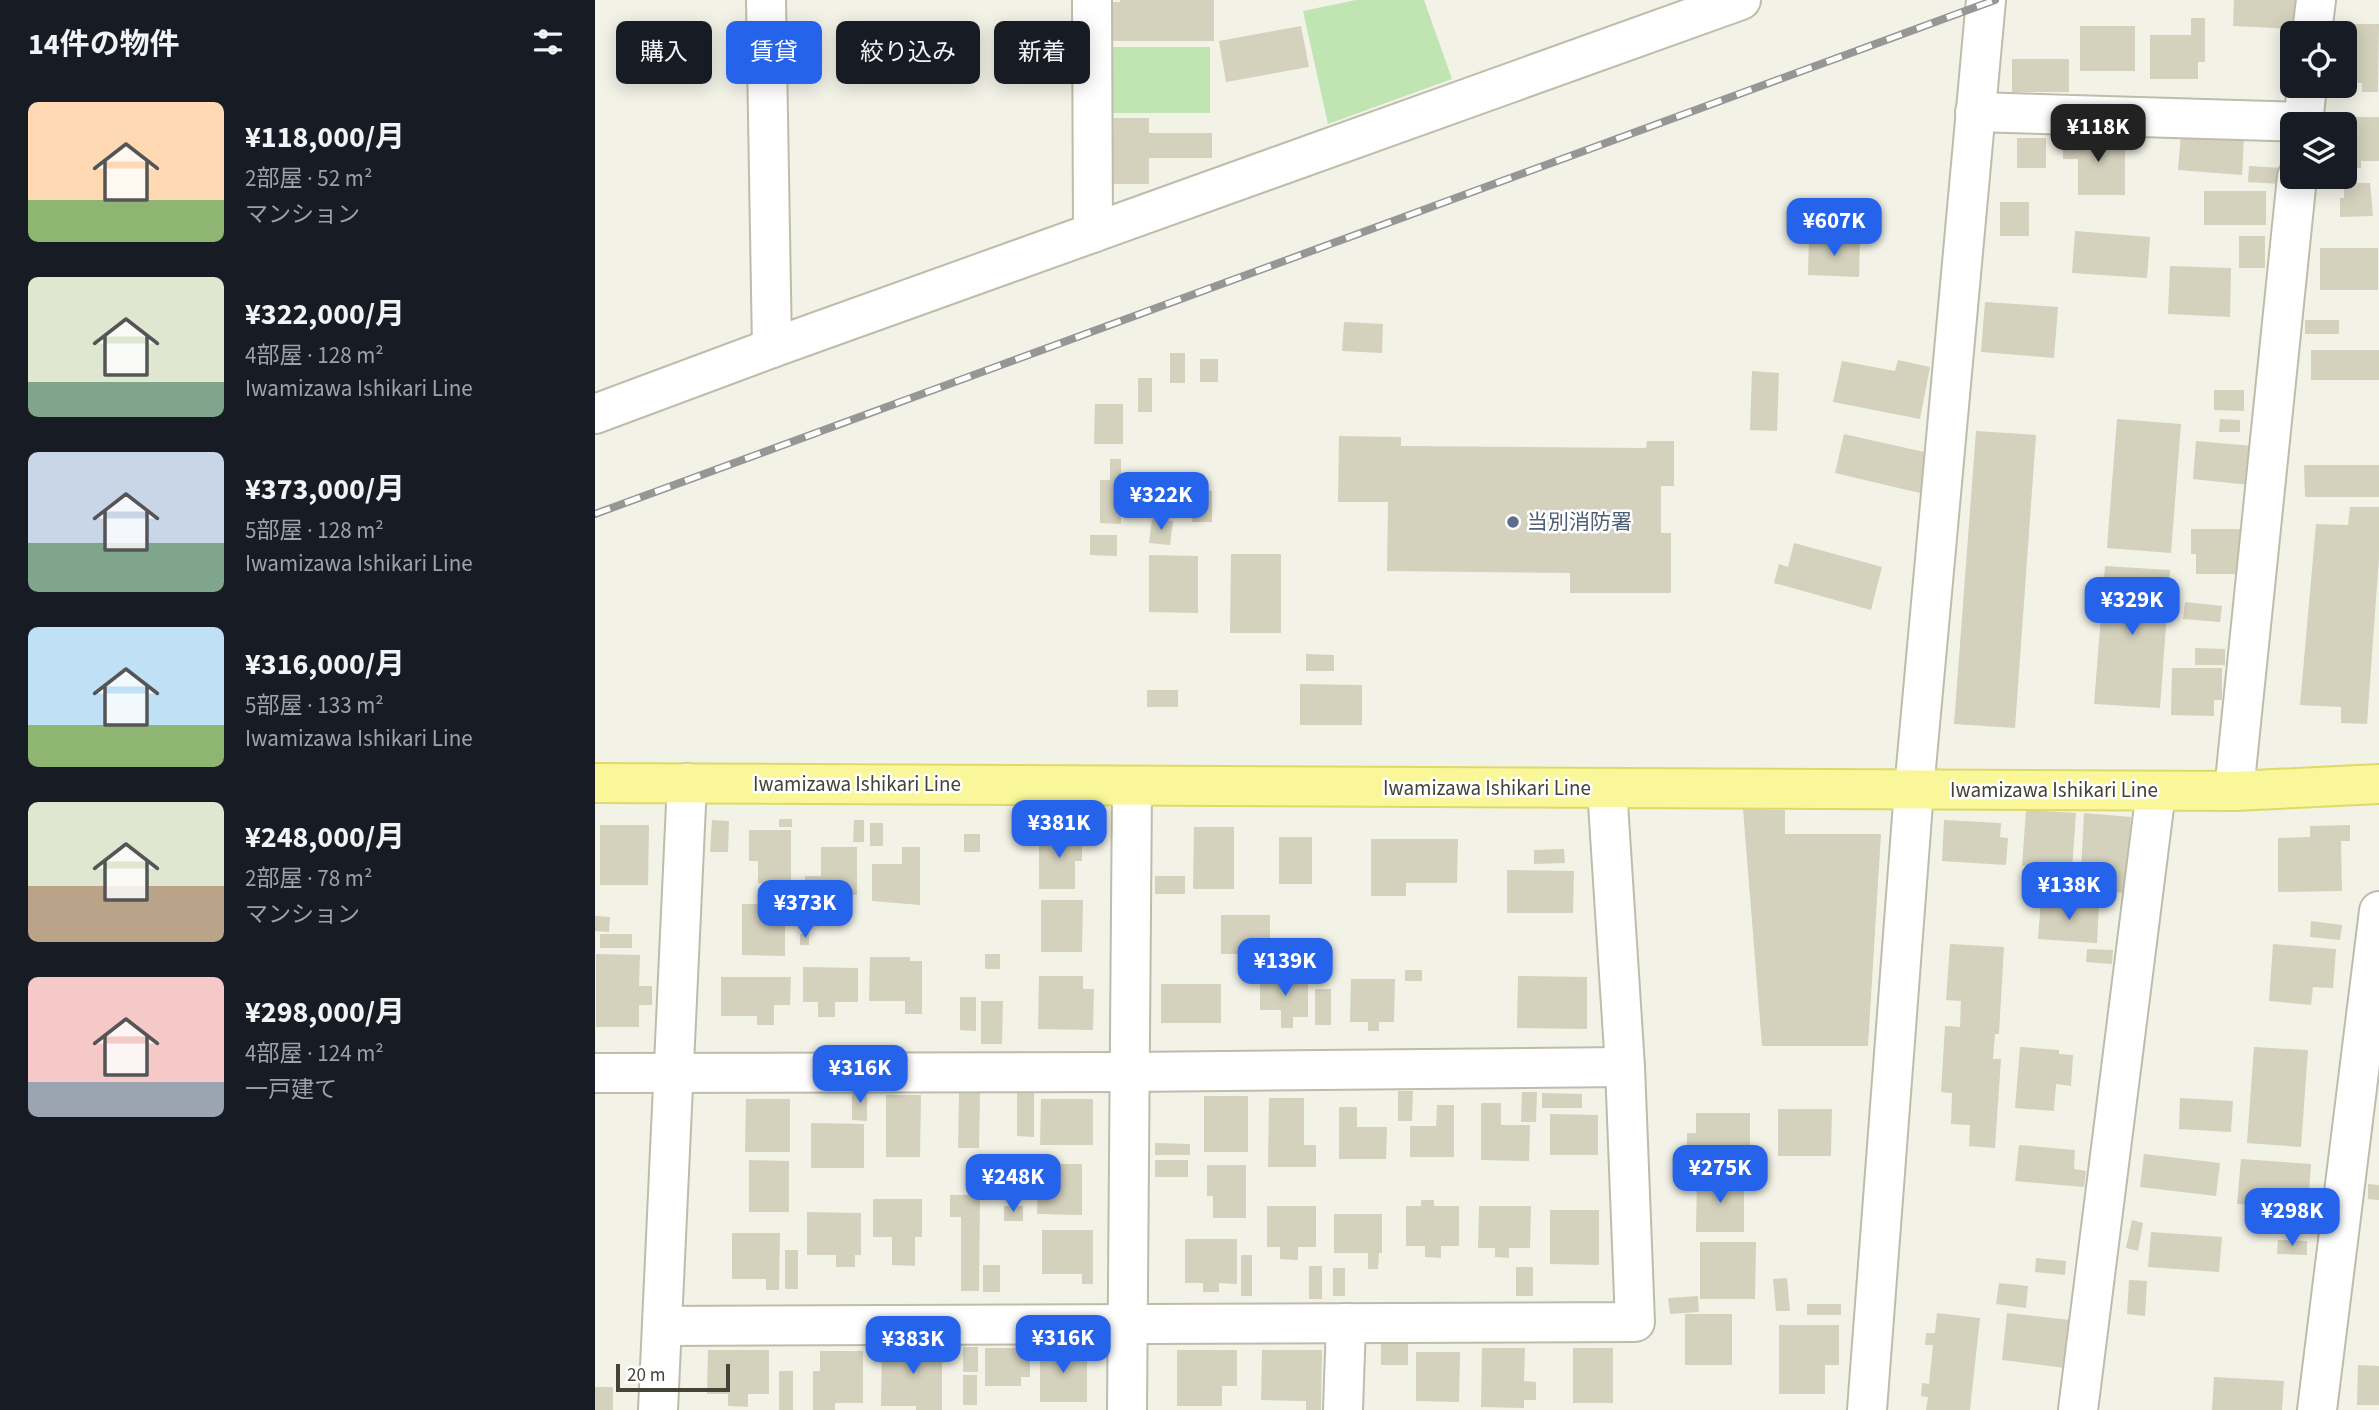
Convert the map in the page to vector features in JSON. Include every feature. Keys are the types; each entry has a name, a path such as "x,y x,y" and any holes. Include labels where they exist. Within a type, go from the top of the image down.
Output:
{"main road":[{"name":"Iwamizawa Ishikari Line","path":"595,783 2234,791 2379,783"}],"street":[{"path":"766,0 772,348"},
{"path":"1092,0 1093,233"},
{"path":"595,414 1741,0"},
{"path":"1867,1410 1914,790 1986,0"},
{"path":"2313,21 2316,0"},
{"path":"1975,113 2304,111"},
{"path":"2234,791 2296,189"},
{"path":"658,1410 687,783"},
{"path":"1127,1410 1132,786"},
{"path":"662,1326 1635,1322 1625,1068 1607,788"},
{"path":"2078,1410 2157,791"},
{"path":"2316,1410 2379,911"},
{"path":"595,1073 1625,1068"},
{"path":"1343,1410 1346,1323"}],"green space":[{"path":"1356,0 1424,0 1452,79 1328,124 1303,11"},
{"path":"1111,47 1210,47 1210,113 1111,113"}],"building":[{"path":"1214,0 1214,41 1108,41 1108,2"},
{"path":"2234,0 2295,0 2294,21 2280,21 2280,28 2233,26"},
{"path":"2191,18 2205,18 2205,62 2198,62 2198,79 2150,79 2150,35 2191,35"},
{"path":"2357,24 2379,24 2378,92 2362,92 2362,83 2357,83"},
{"path":"1301,26 1309,67 1226,82 1219,41"},
{"path":"2080,26 2135,26 2135,71 2080,71"},
{"path":"2012,59 2069,59 2069,92 2012,92"},
{"path":"2357,117 2379,117 2379,161 2361,161 2361,168 2357,168"},
{"path":"1109,118 1149,118 1149,133 1212,133 1212,158 1149,158 1149,184 1109,184"},
{"path":"2181,133 2244,137 2242,175 2178,170"},
{"path":"2063,136 2125,136 2125,195 2078,195 2078,159 2063,159"},
{"path":"2017,138 2046,138 2046,168 2017,168"},
{"path":"2249,166 2280,168 2280,184 2248,182"},
{"path":"2357,183 2370,183 2373,216 2340,217 2340,198 2344,198 2344,189 2357,189"},
{"path":"2204,191 2266,191 2266,225 2204,225"},
{"path":"2000,202 2029,202 2029,236 2000,236"},
{"path":"2075,231 2150,237 2147,278 2072,273"},
{"path":"2239,236 2265,236 2265,268 2239,268"},
{"path":"1809,238 1860,241 1859,277 1808,275"},
{"path":"2320,248 2378,248 2378,290 2320,290"},
{"path":"2170,266 2231,268 2230,317 2168,314"},
{"path":"1985,302 2058,307 2054,358 1981,352"},
{"path":"2305,320 2339,320 2339,334 2305,334"},
{"path":"1344,322 1383,324 1382,353 1342,351"},
{"path":"2311,350 2379,350 2379,380 2311,380"},
{"path":"1170,353 1185,353 1185,383 1170,383"},
{"path":"1200,359 1218,359 1218,382 1200,382"},
{"path":"1898,360 1930,367 1920,419 1833,402 1842,361 1895,371"},
{"path":"1752,371 1779,373 1777,431 1750,430"},
{"path":"1138,378 1152,378 1152,412 1138,412"},
{"path":"2214,390 2244,390 2244,411 2214,410"},
{"path":"1095,404 1123,404 1123,444 1094,444"},
{"path":"2117,419 2181,424 2171,553 2107,548"},
{"path":"2220,419 2240,420 2240,432 2219,432"},
{"path":"1976,431 2036,435 2015,728 1954,724"},
{"path":"1844,434 1933,454 1924,494 1835,473"},
{"path":"1339,436 1401,437 1401,446 1646,448 1647,441 1674,441 1674,486 1661,486 1661,533 1671,533 1671,593 1570,593 1570,573 1387,571 1388,502 1338,502"},
{"path":"2196,441 2253,446 2249,485 2193,479"},
{"path":"1110,459 1121,459 1121,524 1100,523 1100,480 1110,480"},
{"path":"2304,465 2379,465 2379,497 2305,497"},
{"path":"1192,490 1212,491 1212,522 1192,522"},
{"path":"2350,507 2379,507 2379,558 2367,724 2341,723 2341,707 2300,705 2316,524 2348,525"},
{"path":"1152,519 1173,521 1170,545 1149,543"},
{"path":"2191,529 2244,529 2244,574 2196,574 2196,554 2191,554"},
{"path":"1090,535 1117,535 1117,556 1090,555"},
{"path":"1794,543 1882,567 1871,610 1774,583 1779,564 1788,567"},
{"path":"1231,554 1281,554 1281,633 1230,633"},
{"path":"1149,555 1198,556 1198,613 1149,612"},
{"path":"2105,566 2170,570 2160,708 2094,704"},
{"path":"2185,602 2222,606 2220,622 2183,619"},
{"path":"2195,648 2225,649 2225,665 2195,665"},
{"path":"1306,654 1334,655 1334,671 1306,671"},
{"path":"2172,668 2222,668 2222,700 2214,700 2214,716 2171,715"},
{"path":"1300,684 1362,685 1362,725 1300,725"},
{"path":"1147,690 1178,690 1178,707 1147,707"},
{"path":"1743,809 1785,810 1785,834 1881,834 1868,1046 1762,1046"},
{"path":"2026,810 2076,813 2072,869 2022,866"},
{"path":"2084,813 2131,817 2126,893 2080,890"},
{"path":"779,819 792,819 792,827 779,827"},
{"path":"712,820 729,821 728,852 710,852"},
{"path":"854,820 864,820 864,842 853,842"},
{"path":"1944,820 2001,823 2000,837 2008,838 2006,865 1942,861"},
{"path":"870,823 883,823 883,846 870,846"},
{"path":"600,825 649,825 648,885 600,885"},
{"path":"2350,825 2350,841 2341,841 2342,891 2278,892 2278,838 2310,837 2310,826"},
{"path":"1194,827 1234,827 1234,889 1193,889"},
{"path":"749,830 791,830 791,883 758,883 758,861 749,861"},
{"path":"964,834 980,834 980,852 964,852"},
{"path":"1039,834 1082,834 1082,861 1075,861 1075,889 1039,889"},
{"path":"1279,837 1312,837 1312,884 1279,884"},
{"path":"1371,839 1458,839 1457,883 1406,883 1406,896 1371,896"},
{"path":"821,847 857,847 857,895 805,895 805,876 821,876"},
{"path":"902,847 920,847 920,905 872,901 872,864 902,864"},
{"path":"1564,849 1565,863 1534,864 1534,850"},
{"path":"1507,870 1574,871 1573,913 1507,913"},
{"path":"1155,876 1185,876 1185,894 1155,894"},
{"path":"1041,900 1083,900 1082,952 1041,952"},
{"path":"2041,900 2099,904 2097,943 2038,939"},
{"path":"742,904 785,904 785,956 742,955"},
{"path":"1221,915 1270,915 1270,954 1221,954"},
{"path":"595,916 610,917 609,932 595,931"},
{"path":"2311,921 2342,925 2340,940 2310,937"},
{"path":"600,934 632,934 632,948 600,948"},
{"path":"800,934 809,934 809,945 800,945"},
{"path":"1950,944 2004,947 1999,1034 1995,1034 1993,1059 2001,1059 1995,1148 1969,1146 1970,1125 1951,1124 1952,1093 1941,1092 1945,1026 1960,1027 1961,1001 1946,1000"},
{"path":"2273,944 2336,949 2333,988 2313,987 2311,1005 2269,1001"},
{"path":"2087,949 2113,950 2112,964 2086,962"},
{"path":"596,954 640,955 639,986 652,986 652,1005 639,1005 639,1027 596,1027"},
{"path":"985,954 1000,954 1000,969 985,969"},
{"path":"870,957 910,957 910,961 922,961 922,1014 905,1014 905,1001 869,1001"},
{"path":"803,967 858,968 858,1002 835,1002 835,1017 818,1017 818,1002 803,1002"},
{"path":"1405,970 1422,970 1422,981 1405,981"},
{"path":"1039,976 1083,976 1083,989 1094,989 1093,1030 1038,1029"},
{"path":"1518,976 1587,977 1587,1029 1517,1028"},
{"path":"721,977 791,977 790,1005 774,1005 774,1025 757,1025 757,1016 721,1016"},
{"path":"1260,978 1308,978 1308,1017 1293,1017 1293,1028 1281,1028 1281,1010 1260,1010"},
{"path":"1351,979 1395,979 1394,1022 1379,1022 1379,1031 1368,1031 1368,1022 1350,1022"},
{"path":"1161,984 1221,984 1221,1023 1161,1023"},
{"path":"1315,989 1331,989 1331,1025 1315,1025"},
{"path":"960,997 976,997 976,1031 960,1030"},
{"path":"981,1001 1003,1001 1002,1044 981,1044"},
{"path":"2020,1047 2059,1050 2059,1054 2073,1055 2071,1086 2056,1084 2054,1111 2015,1108"},
{"path":"2254,1047 2308,1050 2301,1147 2247,1143"},
{"path":"852,1089 867,1089 867,1121 852,1120"},
{"path":"1017,1090 1034,1090 1034,1137 1017,1136"},
{"path":"1398,1091 1413,1091 1412,1121 1398,1121"},
{"path":"1522,1092 1537,1092 1536,1122 1521,1122"},
{"path":"959,1093 980,1093 979,1148 958,1148"},
{"path":"1542,1093 1582,1094 1582,1108 1542,1108"},
{"path":"886,1095 921,1095 920,1157 886,1157"},
{"path":"1204,1096 1248,1096 1248,1152 1204,1152"},
{"path":"1269,1098 1304,1098 1304,1145 1316,1145 1316,1167 1268,1167"},
{"path":"2180,1098 2233,1101 2231,1132 2179,1129"},
{"path":"746,1099 790,1099 790,1152 745,1152"},
{"path":"1041,1099 1093,1099 1093,1145 1040,1145"},
{"path":"1481,1103 1501,1103 1501,1125 1530,1125 1529,1161 1481,1160"},
{"path":"1437,1105 1454,1105 1454,1157 1410,1157 1410,1126 1436,1126"},
{"path":"1339,1107 1357,1107 1357,1127 1387,1127 1386,1159 1339,1159"},
{"path":"1778,1109 1832,1109 1831,1156 1778,1156"},
{"path":"1696,1113 1750,1113 1750,1150 1733,1150 1733,1169 1699,1169 1699,1154 1687,1154 1687,1133 1696,1133"},
{"path":"1550,1114 1598,1115 1598,1155 1550,1155"},
{"path":"811,1123 864,1124 864,1168 811,1168"},
{"path":"1155,1143 1190,1144 1190,1155 1155,1155"},
{"path":"2019,1145 2075,1150 2074,1169 2086,1171 2084,1187 2015,1181"},
{"path":"2144,1154 2220,1163 2216,1196 2140,1187"},
{"path":"2241,1159 2311,1164 2308,1208 2237,1204"},
{"path":"749,1160 789,1161 789,1212 749,1212"},
{"path":"1155,1160 1188,1160 1188,1177 1155,1177"},
{"path":"1038,1164 1082,1164 1082,1215 1037,1214"},
{"path":"1207,1165 1246,1165 1246,1218 1213,1218 1213,1196 1207,1196"},
{"path":"1697,1177 1744,1178 1744,1232 1696,1232"},
{"path":"2368,1184 2379,1185 2379,1200 2368,1199"},
{"path":"950,1195 980,1195 979,1291 961,1291 961,1217 950,1217"},
{"path":"873,1199 922,1199 922,1237 915,1237 915,1266 892,1265 892,1237 873,1237"},
{"path":"1421,1200 1434,1200 1434,1206 1459,1206 1459,1246 1441,1246 1441,1258 1425,1257 1425,1246 1406,1246 1406,1206 1421,1206"},
{"path":"1004,1206 1023,1206 1023,1221 1004,1221"},
{"path":"1267,1206 1316,1206 1316,1247 1298,1247 1298,1260 1280,1259 1280,1247 1267,1247"},
{"path":"1479,1206 1531,1206 1530,1248 1509,1248 1509,1258 1495,1257 1495,1248 1478,1248"},
{"path":"1550,1210 1599,1210 1599,1265 1550,1264"},
{"path":"807,1212 861,1213 861,1255 855,1255 855,1267 836,1267 836,1255 807,1255"},
{"path":"1334,1214 1382,1214 1382,1253 1379,1253 1378,1269 1368,1269 1368,1253 1334,1253"},
{"path":"2132,1220 2143,1223 2138,1251 2126,1248"},
{"path":"1042,1230 1093,1230 1093,1284 1082,1284 1082,1274 1042,1274"},
{"path":"2151,1232 2222,1237 2219,1272 2148,1267"},
{"path":"732,1233 780,1233 779,1290 766,1290 766,1279 732,1279"},
{"path":"1185,1239 1237,1239 1237,1284 1219,1283 1219,1292 1203,1292 1203,1283 1185,1283"},
{"path":"2278,1240 2307,1241 2307,1255 2277,1254"},
{"path":"1700,1242 1756,1242 1755,1299 1700,1299"},
{"path":"785,1250 798,1250 798,1289 785,1289"},
{"path":"1241,1255 1252,1255 1252,1296 1241,1296"},
{"path":"2036,1258 2066,1261 2065,1275 2035,1272"},
{"path":"983,1265 1000,1265 1000,1292 983,1292"},
{"path":"1309,1266 1322,1266 1322,1299 1309,1299"},
{"path":"1516,1267 1533,1267 1533,1296 1516,1296"},
{"path":"1333,1268 1345,1268 1345,1296 1333,1296"},
{"path":"1787,1278 1790,1311 1776,1311 1773,1279"},
{"path":"2129,1280 2147,1281 2145,1316 2127,1314"},
{"path":"1999,1283 2028,1286 2026,1308 1996,1304"},
{"path":"1698,1296 1699,1312 1670,1314 1668,1298"},
{"path":"1807,1304 1841,1304 1841,1315 1807,1315"},
{"path":"1937,1313 1980,1318 1970,1410 1926,1410 1928,1397 1921,1396 1922,1383 1929,1384 1933,1345 1925,1345 1926,1333 1935,1333"},
{"path":"2007,1313 2070,1320 2065,1368 2002,1360"},
{"path":"1685,1314 1732,1314 1732,1365 1685,1365"},
{"path":"1779,1325 1839,1325 1839,1365 1825,1365 1825,1394 1779,1394"},
{"path":"1381,1340 1408,1340 1408,1365 1381,1365"},
{"path":"917,1342 942,1343 942,1410 916,1410 916,1406 881,1406 882,1347 917,1347"},
{"path":"963,1347 978,1347 978,1372 963,1372"},
{"path":"985,1348 1030,1348 1030,1377 1021,1377 1021,1386 985,1386"},
{"path":"1040,1348 1087,1349 1087,1402 1040,1402"},
{"path":"1482,1348 1525,1348 1524,1381 1536,1382 1536,1400 1524,1400 1524,1408 1481,1407"},
{"path":"1573,1348 1613,1348 1613,1403 1573,1403"},
{"path":"708,1350 769,1350 769,1394 748,1394 748,1407 728,1406 728,1394 707,1394"},
{"path":"1177,1350 1237,1350 1237,1386 1222,1386 1222,1406 1177,1406"},
{"path":"1262,1350 1322,1350 1321,1410 1306,1410 1306,1401 1261,1400"},
{"path":"820,1351 863,1351 863,1403 835,1403 835,1410 813,1410 813,1371 820,1371"},
{"path":"1416,1352 1460,1352 1459,1402 1416,1401"},
{"path":"2358,1365 2379,1366 2379,1405 2357,1405"},
{"path":"779,1371 793,1371 793,1410 779,1410"},
{"path":"963,1375 977,1375 977,1405 963,1405"},
{"path":"2214,1377 2284,1381 2282,1410 2212,1410"},
{"path":"595,1387 613,1387 613,1410 595,1410"}],"railway":[{"path":"595,514 1995,0"}],"place":[{"name":"当別消防署","path":"1513,522"}]}
